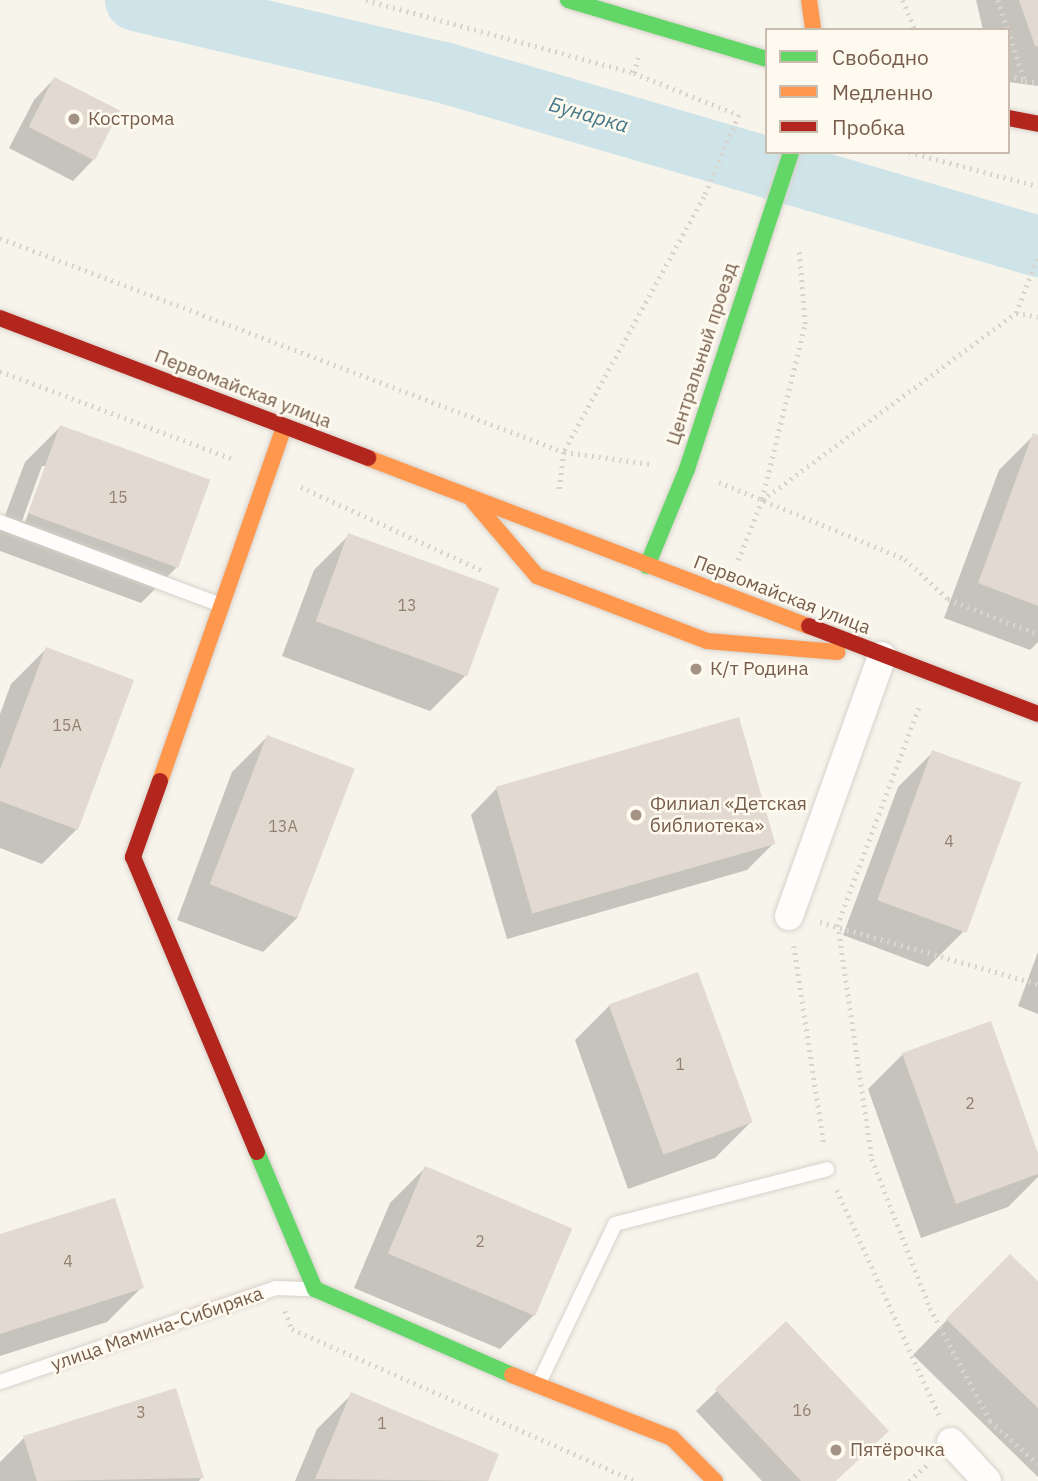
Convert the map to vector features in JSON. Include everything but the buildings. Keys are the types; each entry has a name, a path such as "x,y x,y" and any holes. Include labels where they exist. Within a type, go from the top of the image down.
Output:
{"street":[{"path":"568,0 765,58"},
{"path":"809,0 813,28"},
{"path":"1010,118 1038,124"},
{"name":"Центральный проезд","path":"648,566 687,469 790,154"},
{"name":"Первомайская улица","path":"0,318 1038,714"},
{"path":"284,427 133,857 315,1289 537,1386 672,1438 715,1481"},
{"name":"Первомайская улица","path":"471,499 537,576 707,641 882,656"},
{"path":"789,916 882,656"},
{"path":"951,1442 986,1481"}],"lane":[{"path":"0,522 222,605"},
{"path":"537,1386 615,1224 827,1169"},
{"name":"улица Мамина-Сибиряка","path":"0,1382 275,1288 315,1289"}],"path":[{"path":"366,0 634,73 738,115 705,197 564,452"},
{"path":"903,0 914,28"},
{"path":"998,0 1007,28"},
{"path":"1010,36 1026,81"},
{"path":"1010,76 1038,82"},
{"path":"917,154 1038,186"},
{"path":"0,238 564,452 687,469 905,559 948,599 1038,634"},
{"path":"724,595 762,500 805,324 799,247"},
{"path":"762,500 1016,313 1038,256"},
{"path":"1016,313 1038,317"},
{"path":"0,371 268,472 493,576"},
{"path":"921,704 838,925 872,1159 930,1308 989,1421 1038,1464"},
{"path":"951,1442 827,1169 789,916 838,925 1038,984"}],"waterway":[{"name":"Бунарка","path":"135,0 443,72 1038,246"}],"traffic: fast":[{"path":"568,0 765,58"},
{"path":"647,566 687,469 790,154"},
{"path":"257,1152 315,1289 512,1375"}],"traffic: slow":[{"path":"809,0 813,28"},
{"path":"160,781 284,427"},
{"path":"368,458 809,626"},
{"path":"473,501 537,576 707,641 838,652"},
{"path":"512,1375 672,1438 715,1481"}],"traffic: jam":[{"path":"1010,118 1038,124"},
{"path":"0,318 368,458"},
{"path":"809,626 1038,714"},
{"path":"160,781 133,857 257,1152"}],"place":[{"name":"Кострома","path":"74,119"},
{"name":"К/т Родина","path":"696,669"},
{"name":"Филиал «Детская библиотека»","path":"636,815"},
{"name":"Пятёрочка","path":"836,1450"}]}
